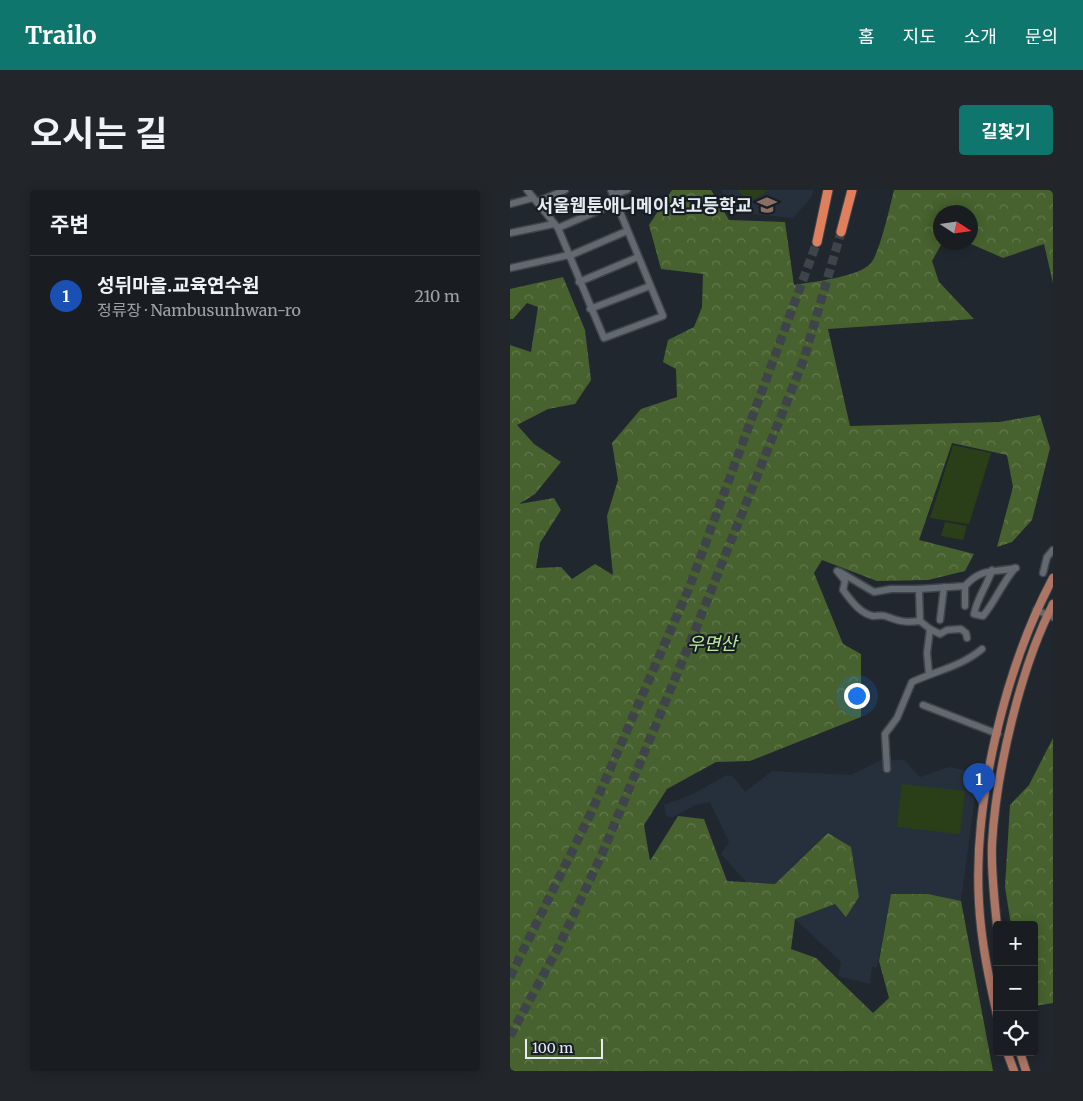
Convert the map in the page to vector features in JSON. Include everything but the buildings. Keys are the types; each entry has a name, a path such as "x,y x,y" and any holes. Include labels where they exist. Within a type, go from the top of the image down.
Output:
{"highway":[{"path":"817,242 828,190"},
{"path":"842,232 852,190"}],"main road":[{"path":"996,1011 979,905 978,873 985,800 1009,688 1036,610 1053,578"},
{"path":"997,921 992,845 999,783 1019,697 1053,604"},
{"path":"1009,1056 1014,1071"},
{"path":"1021,1056 1026,1071"}],"street":[{"path":"527,190 556,226 604,338 663,316 612,193 627,190"},
{"path":"510,204 535,200 565,190"},
{"path":"510,233 556,226 616,203"},
{"path":"510,268 569,255 627,231"},
{"path":"579,282 638,257"},
{"path":"590,309 650,286"},
{"path":"1043,573 1047,557 1053,550"},
{"path":"965,606 965,586 975,575 992,570 1017,568 1000,586 994,601 983,616 974,614 976,601 988,583 992,570"},
{"path":"965,586 891,589 874,592 837,570 845,582 843,590 853,603 864,612 874,616 882,615 901,623 920,621 940,634 947,630 961,629 966,633 966,638"},
{"path":"940,620 944,587"},
{"path":"919,589 920,621"},
{"path":"1036,610 1050,616"},
{"path":"929,674 930,629"},
{"path":"886,769 885,734 897,718 912,682 951,665 962,663 982,650"},
{"path":"923,705 998,734"}],"shaded area":[{"name":"서울웹툰애니메이션고등학교","path":"721,190 814,190 811,198 793,218 733,212"},
{"path":"881,760 904,760 920,777 949,767 978,773 961,901 928,894 891,894 877,967 872,967 870,984 838,976 841,962 795,919 835,904 806,854 775,884 747,883 721,854 729,842 710,802 695,805 672,818 666,816 664,805 693,794 727,775 734,777 745,792 772,771 851,775"}],"green space":[{"name":"우면산","path":"672,190 711,190 729,220 785,222 794,285 857,272 871,263 881,239 894,190 1053,190 1053,283 1044,244 1003,258 978,247 978,205 933,205 933,250 938,250 932,261 939,282 974,319 828,329 850,426 999,422 1040,415 1050,448 1032,520 1012,542 997,547 1013,487 1007,455 952,443 919,540 974,554 965,571 928,580 877,581 822,560 814,573 843,644 861,654 861,717 750,761 716,762 667,789 644,825 650,861 678,816 704,819 727,881 775,884 828,833 851,847 859,897 846,917 835,904 795,919 791,949 816,958 873,1013 889,998 879,961 891,894 928,894 961,901 993,1071 510,1071 510,345 531,352 538,307 527,303 513,319 510,319 510,289 563,277 585,330 591,380 575,404 548,409 517,425 534,444 561,462 535,494 519,504 554,498 561,510 540,543 536,568 561,567 572,579 595,564 613,575 607,516 618,480 612,443 641,409 677,397 676,369 663,362 668,340 694,327 702,307 703,274 661,269 649,225"},
{"path":"737,190 769,190 750,202"},
{"path":"953,445 991,453 969,524 930,518"},
{"path":"945,522 967,526 963,540 941,536"},
{"path":"1053,738 1053,1003 1038,1005 1038,921 1010,921 1005,887 1010,805 1029,785"},
{"path":"902,784 965,791 960,834 897,827"}],"tunnel":[{"path":"510,1036 558,948 602,854 694,633 804,359 841,232"},
{"path":"510,977 591,813 689,588 817,242"}],"place":[{"name":"서울웹툰애니메이션고등학교","path":"767,205"},
{"name":"성뒤마을.교육연수원","path":"979,804"}]}
